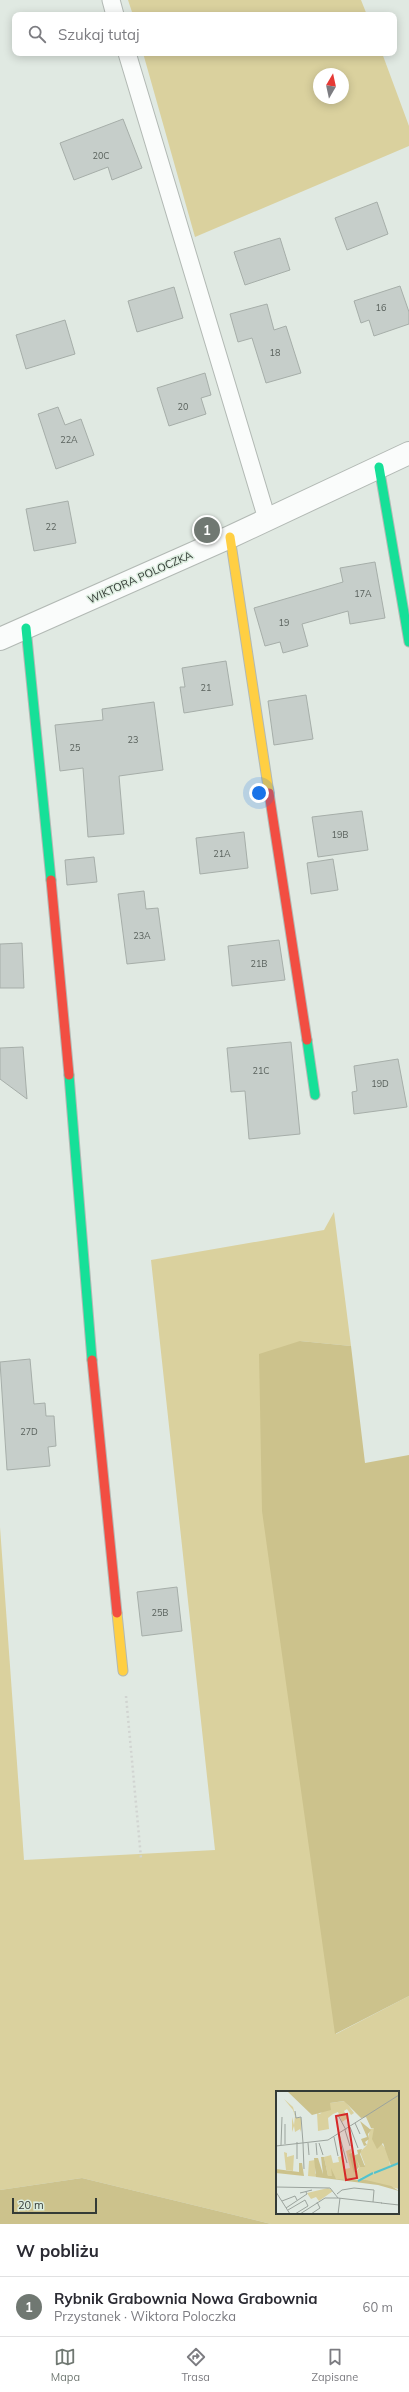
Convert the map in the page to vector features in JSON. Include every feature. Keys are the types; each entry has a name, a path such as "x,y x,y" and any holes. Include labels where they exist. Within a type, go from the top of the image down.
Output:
{"street":[{"name":"WIKTORA POLOCZKA","path":"0,639 230,537 409,453"},
{"path":"379,468 409,642"},
{"path":"230,537 314,1095"},
{"path":"26,628 65,1018 89,1333 123,1672"}],"lane":[{"path":"111,0 114,12"},
{"path":"128,56 267,519"}],"path":[{"path":"123,1672 141,1858"}],"shaded area":[{"path":"128,0 361,0 366,12 132,12"},
{"path":"144,56 383,56 409,126 409,146 195,237"},
{"path":"334,1212 351,1346 300,1341 336,2034 409,1996 409,2224 271,2224 82,2178 0,2190 0,1527 24,1860 215,1850 151,1260 324,1230"},
{"path":"300,1341 351,1346 365,1463 409,1455 409,1996 335,2034 262,1511 259,1354"},
{"path":"82,2178 271,2224 0,2224 0,2190"}],"building":[{"path":"123,119 142,168 112,180 108,167 74,180 60,143"},
{"path":"377,202 388,234 347,250 335,218"},
{"path":"280,238 290,270 245,285 234,252"},
{"path":"400,286 409,312 409,324 374,336 369,320 361,323 354,301"},
{"path":"174,287 183,318 137,332 128,301"},
{"path":"267,304 274,330 286,326 301,373 266,383 252,338 238,342 230,314"},
{"path":"65,320 75,354 26,369 16,335"},
{"path":"205,373 211,395 201,398 206,414 169,426 157,388"},
{"path":"58,407 65,425 81,419 94,455 56,469 38,414"},
{"path":"68,501 76,543 34,551 26,509"},
{"path":"375,562 385,618 350,624 348,611 302,624 308,646 283,653 280,642 265,646 254,608 343,582 340,568"},
{"path":"226,661 233,705 184,713 180,687 185,687 182,668"},
{"path":"306,695 313,739 274,745 268,701"},
{"path":"154,702 163,770 119,776 124,834 88,837 83,768 60,771 55,725 103,720 102,709"},
{"path":"362,811 368,850 318,857 312,817"},
{"path":"244,832 248,868 200,874 196,838"},
{"path":"94,857 97,882 67,885 65,860"},
{"path":"333,859 338,890 311,894 307,863"},
{"path":"144,891 146,909 158,908 165,960 127,964 118,894"},
{"path":"279,940 285,980 232,986 228,946"},
{"path":"22,943 24,988 0,988 0,944"},
{"path":"291,1042 300,1134 249,1139 245,1091 231,1092 227,1048"},
{"path":"23,1047 27,1099 0,1079 0,1048"},
{"path":"398,1059 407,1107 354,1114 352,1092 357,1091 354,1066"},
{"path":"30,1359 34,1404 45,1403 46,1416 54,1416 56,1446 48,1447 50,1466 7,1470 0,1362"},
{"path":"177,1587 182,1631 142,1636 137,1592"}],"traffic: fast":[{"path":"379,467 409,642"},
{"path":"26,628 51,880"},
{"path":"307,1040 315,1095"},
{"path":"69,1075 92,1360"}],"traffic: slow":[{"path":"230,537 269,793"},
{"path":"117,1613 123,1671"}],"traffic: jam":[{"path":"269,793 307,1040"},
{"path":"51,880 69,1075"},
{"path":"92,1360 117,1613"}],"place":[{"name":"Rybnik Grabownia Nowa Grabownia","path":"207,530"}]}
